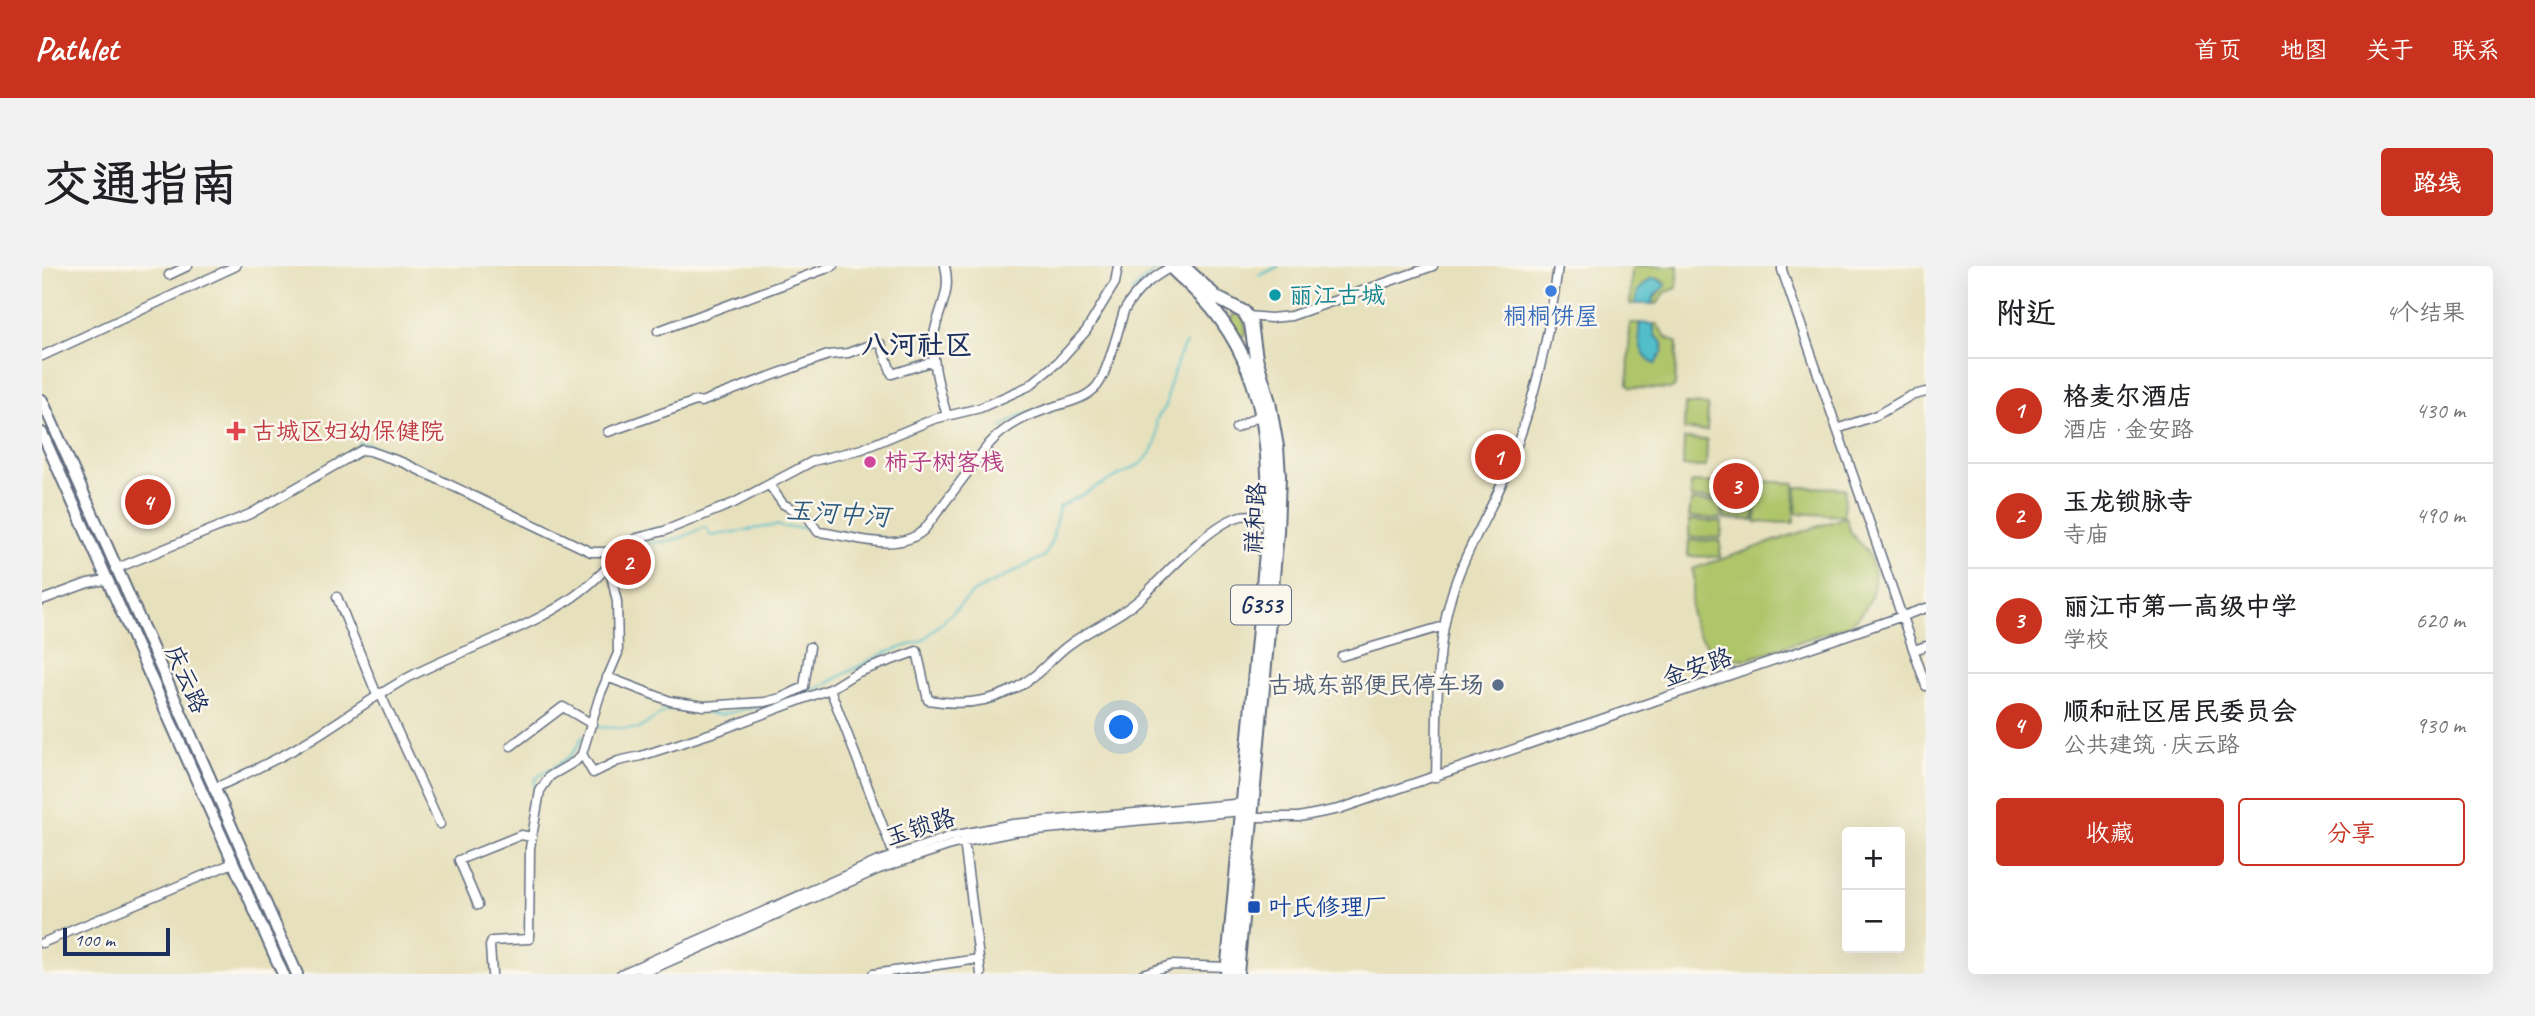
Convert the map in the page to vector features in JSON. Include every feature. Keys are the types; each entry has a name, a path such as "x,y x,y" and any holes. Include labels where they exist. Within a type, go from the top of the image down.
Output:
{"highway":[{"path":"1175,267 1247,316"},
{"name":"祥和路","path":"1175,267 1221,320 1236,344 1251,377 1262,414 1269,462 1268,516 1247,809"},
{"path":"1221,320 1224,310 1231,306"},
{"name":"祥和路","path":"1230,972 1277,532 1279,476 1273,417 1247,316"},
{"path":"1236,344 1253,336"}],"main road":[{"name":"庆云路","path":"42,400 297,974"},
{"name":"庆云路","path":"42,433 283,974"}],"street":[{"path":"169,275 188,266"},
{"path":"42,356 236,266"},
{"path":"658,331 832,266"},
{"path":"945,266 948,288 936,325 934,361 947,416"},
{"path":"115,569 250,514 356,452 366,450 404,463 590,552 606,552 630,546 637,538 708,515 770,486 813,461 862,449 934,419 980,408 1029,386 1078,341 1115,283 1118,266"},
{"path":"1247,316 1291,316 1433,266"},
{"path":"1436,777 1444,626 1455,583 1499,489 1531,402 1546,339 1558,266"},
{"path":"1782,266 1926,686"},
{"path":"770,486 783,505 808,517 818,533 888,542 910,540 924,530 999,433 1021,419 1093,391 1103,376 1128,303 1146,282 1175,267"},
{"path":"608,432 696,401 701,402 828,355 852,352 875,343 881,344 892,374 934,361"},
{"path":"1836,429 1877,415 1910,396 1926,392"},
{"path":"1236,428 1262,414"},
{"path":"582,754 593,773 618,761 718,731 830,689 856,673 917,651 928,700 977,703 998,698 1024,684 1070,644 1099,628 1140,599 1165,573 1211,534 1241,516 1268,516"},
{"path":"492,974 492,941 529,939 530,848 544,783 582,754 607,677 618,653 617,602 606,552"},
{"path":"213,789 288,753 378,694 449,658 524,626 596,580 609,565"},
{"path":"42,600 89,583 106,580"},
{"path":"337,597 378,694 440,824"},
{"name":"金安路","path":"1247,809 1318,815 1926,608"},
{"path":"1342,656 1444,626"},
{"path":"1914,650 1926,646"},
{"path":"607,677 670,701 691,705 765,702 804,687 810,647"},
{"path":"830,689 894,855"},
{"path":"511,746 563,707 592,724"},
{"name":"玉锁路","path":"641,974 879,869 934,849 1014,832 1247,809"},
{"name":"玉锁路","path":"621,974 894,855 952,836 1013,824 1247,809"},
{"path":"478,905 459,860 517,836 532,836"},
{"path":"964,841 981,974"},
{"path":"42,943 233,863"},
{"path":"873,974 979,959"},
{"path":"1142,974 1171,965 1230,972"}],"green space":[{"path":"1632,266 1678,266 1677,288 1666,292 1657,304 1652,304 1665,282 1656,278 1639,291 1635,304 1630,304"},
{"path":"1234,313 1244,318 1247,334 1243,336 1237,335 1229,322"},
{"path":"1630,323 1640,323 1639,327 1655,364 1664,347 1655,335 1653,324 1657,324 1666,337 1677,343 1675,386 1672,389 1631,388 1628,385"},
{"path":"1685,404 1708,405 1707,431 1684,430"},
{"path":"1684,439 1707,440 1706,467 1683,466"},
{"path":"1757,481 1795,483 1794,523 1756,522"},
{"path":"1691,482 1722,483 1722,499 1691,498"},
{"path":"1726,483 1755,485 1755,501 1725,500"},
{"path":"1797,487 1845,488 1844,516 1796,513"},
{"path":"1691,501 1722,502 1721,519 1689,517"},
{"path":"1724,503 1755,504 1754,520 1724,519"},
{"path":"1846,517 1851,533 1871,560 1874,581 1864,610 1849,625 1748,659 1726,656 1700,637 1692,617 1692,569"},
{"path":"1689,520 1722,522 1721,538 1689,537"},
{"path":"1689,540 1721,541 1720,557 1688,556"}],"water":[{"path":"1656,278 1666,285 1655,295 1652,304 1635,304 1638,291 1650,279"},
{"path":"1640,323 1653,324 1655,335 1663,343 1663,351 1655,364 1646,357 1641,347"}],"waterway":[{"path":"1259,276 1279,266"},
{"name":"玉河中河","path":"1133,292 1144,279 1158,270"},
{"path":"791,699 882,654 922,641 974,592 1045,556 1052,540 1059,507 1142,463 1151,453 1157,439 1156,420 1166,406 1169,386 1186,343"},
{"name":"玉河中河","path":"1107,356 1110,344"},
{"name":"玉河中河","path":"1064,400 1078,394"},
{"name":"玉河中河","path":"1001,428 1029,412"},
{"name":"玉河中河","path":"358,442 381,448 579,541 614,546 621,544"},
{"name":"玉河中河","path":"640,544 673,540 703,527 707,528 711,536 778,525 812,528"},
{"name":"玉河中河","path":"838,531 885,538"},
{"path":"595,727 639,729 665,711 675,708 720,715 773,706"},
{"path":"533,810 535,779 574,752 582,736"}],"place":[{"name":"桐桐饼屋","path":"1551,291"},
{"name":"丽江古城","path":"1275,295"},
{"name":"古城区妇幼保健院","path":"236,431"},
{"name":"格麦尔酒店","path":"1498,457"},
{"name":"柿子树客栈","path":"870,462"},
{"name":"丽江市第一高级中学","path":"1736,486"},
{"name":"顺和社区居民委员会","path":"148,502"},
{"name":"玉龙锁脉寺","path":"628,562"},
{"name":"古城东部便民停车场","path":"1498,685"},
{"name":"叶氏修理厂","path":"1254,907"}],"district":[{"name":"八河社区","path":"917,344"}]}
